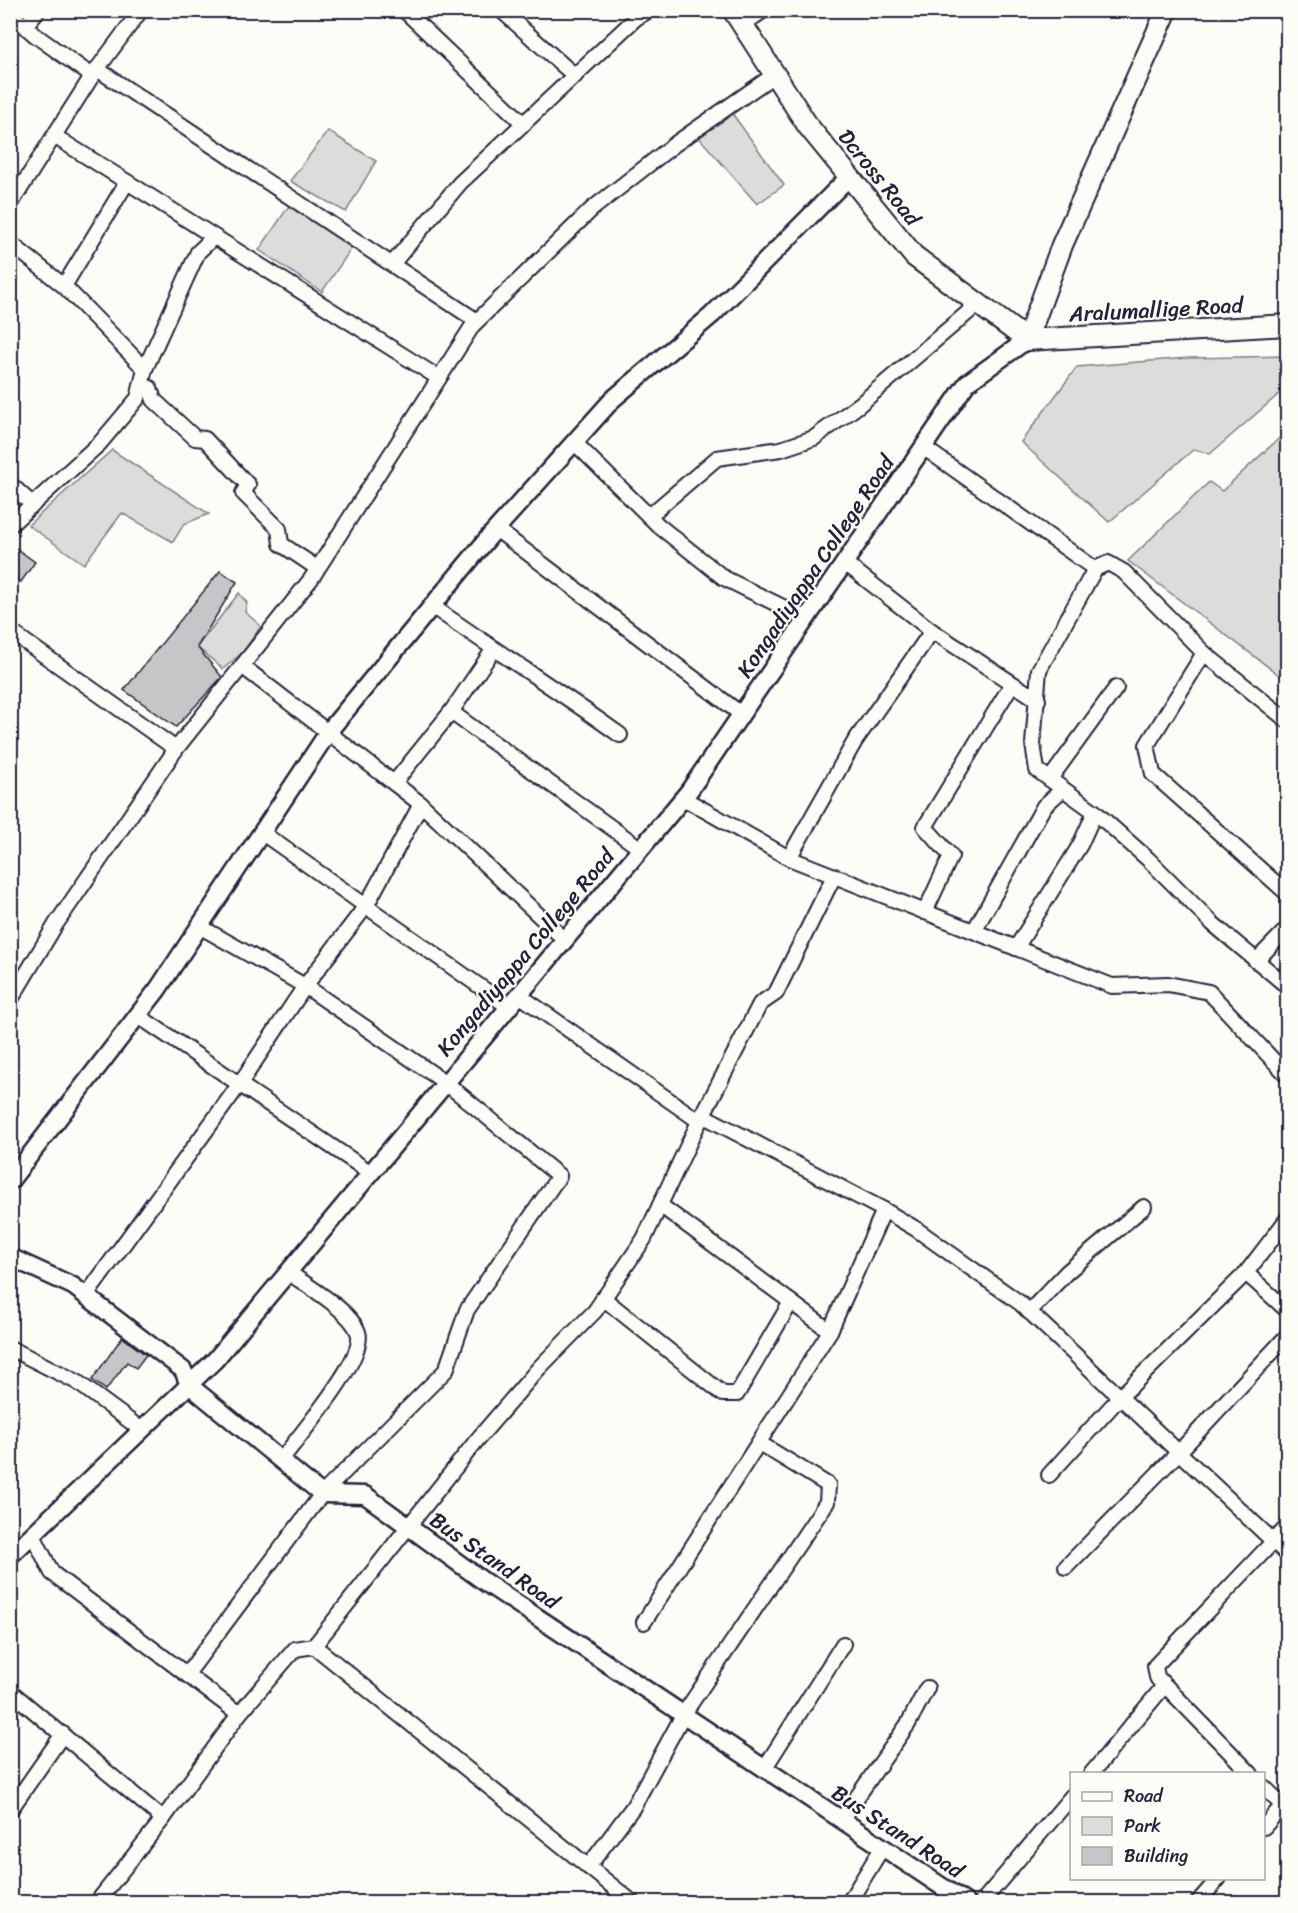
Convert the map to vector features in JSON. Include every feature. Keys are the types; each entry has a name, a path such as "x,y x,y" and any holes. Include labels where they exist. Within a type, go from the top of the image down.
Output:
{"main road":[{"path":"1027,340 1062,245 1167,10"},
{"name":"Dcross Road","path":"737,18 808,126 914,256 1027,340"},
{"name":"Aralumallige Road","path":"1027,340 1287,325"}],"street":[{"path":"26,25 38,10"},
{"path":"10,205 94,73 141,10"},
{"path":"404,10 524,124"},
{"path":"501,10 575,76"},
{"path":"392,264 460,183 575,76 632,14 649,10"},
{"path":"737,18 764,10"},
{"path":"10,13 35,35 477,321"},
{"path":"10,1000 56,924 176,749 318,568 477,321 592,209 675,144 774,75"},
{"path":"54,136 439,378"},
{"path":"10,1181 137,1016 328,731 496,529 576,444 613,399 712,315 849,177"},
{"path":"64,286 127,182"},
{"path":"10,525 100,443 138,398 145,369 198,252 214,237"},
{"path":"10,243 64,286 145,369"},
{"path":"649,516 717,458 781,449 814,438 859,405 978,304"},
{"name":"Kongadiyappa College Road","path":"10,1557 215,1360 683,798 967,383 1027,340"},
{"path":"141,385 150,388 154,400 195,438 205,439 248,485 243,493 279,529 281,544 318,568"},
{"path":"576,444 649,516 724,578 807,618"},
{"path":"923,447 1095,569"},
{"path":"10,484 33,505"},
{"path":"496,529 741,714"},
{"path":"845,563 932,632 1038,700"},
{"path":"1287,722 1204,653 1124,572 1108,563 1095,569 1039,670 1033,744 1037,770 1095,812 1149,860 1212,924 1287,987"},
{"path":"432,606 493,650 550,684 620,735"},
{"path":"10,631 176,749"},
{"path":"789,858 855,741 932,632"},
{"path":"394,783 451,712 493,650"},
{"path":"1204,653 1147,745 1153,774 1287,894"},
{"path":"242,666 421,804 565,940"},
{"path":"925,912 951,856 925,827 1012,684"},
{"path":"1050,779 1116,688"},
{"path":"451,712 641,849"},
{"path":"974,931 1044,806 1063,789"},
{"path":"683,798 789,858 1112,986 1168,984 1209,992 1287,1076"},
{"path":"86,1296 239,1085 304,986 366,906 421,804"},
{"path":"1016,948 1080,845 1095,812"},
{"path":"261,832 366,906 701,1118 884,1210 915,1229 1029,1312 1287,1555"},
{"path":"97,1902 163,1819 239,1714 295,1649 314,1646 477,1440 539,1368 595,1311 644,1239 701,1118 760,1004 776,993 834,876"},
{"path":"187,1674 322,1494 447,1370 467,1310 559,1176 446,1083 304,986 199,926"},
{"path":"1256,961 1287,928"},
{"path":"137,1016 371,1173"},
{"path":"660,1205 830,1331"},
{"path":"1029,1312 1066,1272 1144,1207"},
{"path":"644,1622 830,1331 884,1210"},
{"path":"1049,1475 1119,1398 1246,1273 1287,1218"},
{"path":"10,1257 73,1286 183,1370 189,1385 322,1494"},
{"path":"281,1460 350,1365 360,1342 358,1332 350,1318 288,1272"},
{"path":"1246,1273 1287,1311"},
{"path":"603,1298 723,1394 737,1394 791,1302"},
{"path":"1066,1567 1178,1453 1287,1335"},
{"path":"10,1348 77,1382 142,1430"},
{"path":"588,1867 633,1808 683,1715 827,1502 828,1485 759,1443"},
{"name":"Bus Stand Road","path":"322,1494 365,1495 486,1583 961,1901"},
{"path":"1092,1772 1164,1686 1157,1677 1155,1666 1287,1526"},
{"path":"33,1534 52,1573 239,1714"},
{"path":"764,1769 843,1644"},
{"path":"314,1646 632,1902"},
{"path":"1157,1677 1250,1772"},
{"path":"841,1820 908,1724 927,1688"},
{"path":"10,1691 163,1819"},
{"path":"10,1810 63,1734"},
{"path":"1265,1789 1285,1808 1265,1825"},
{"path":"982,1902 1070,1797"},
{"path":"849,1902 882,1848"},
{"path":"1198,1902 1217,1880"}],"green space":[{"path":"731,112 784,185 757,204 696,134"},
{"path":"328,131 376,161 346,212 290,181"},
{"path":"293,200 355,243 322,292 259,250"},
{"path":"1287,356 1287,387 1210,454 1194,449 1109,522 1021,442 1077,367 1188,358"},
{"path":"1287,431 1287,681 1128,561 1209,482 1222,491"},
{"path":"112,450 209,514 184,524 173,542 122,513 84,564 28,525"},
{"path":"239,593 247,603 245,612 261,626 243,652 223,669 197,647"}],"building":[{"path":"10,544 35,562 21,582 10,574"},
{"path":"220,571 237,582 197,647 222,677 176,727 124,690"},
{"path":"122,1337 146,1355 136,1368 127,1362 106,1390 92,1380"}]}
